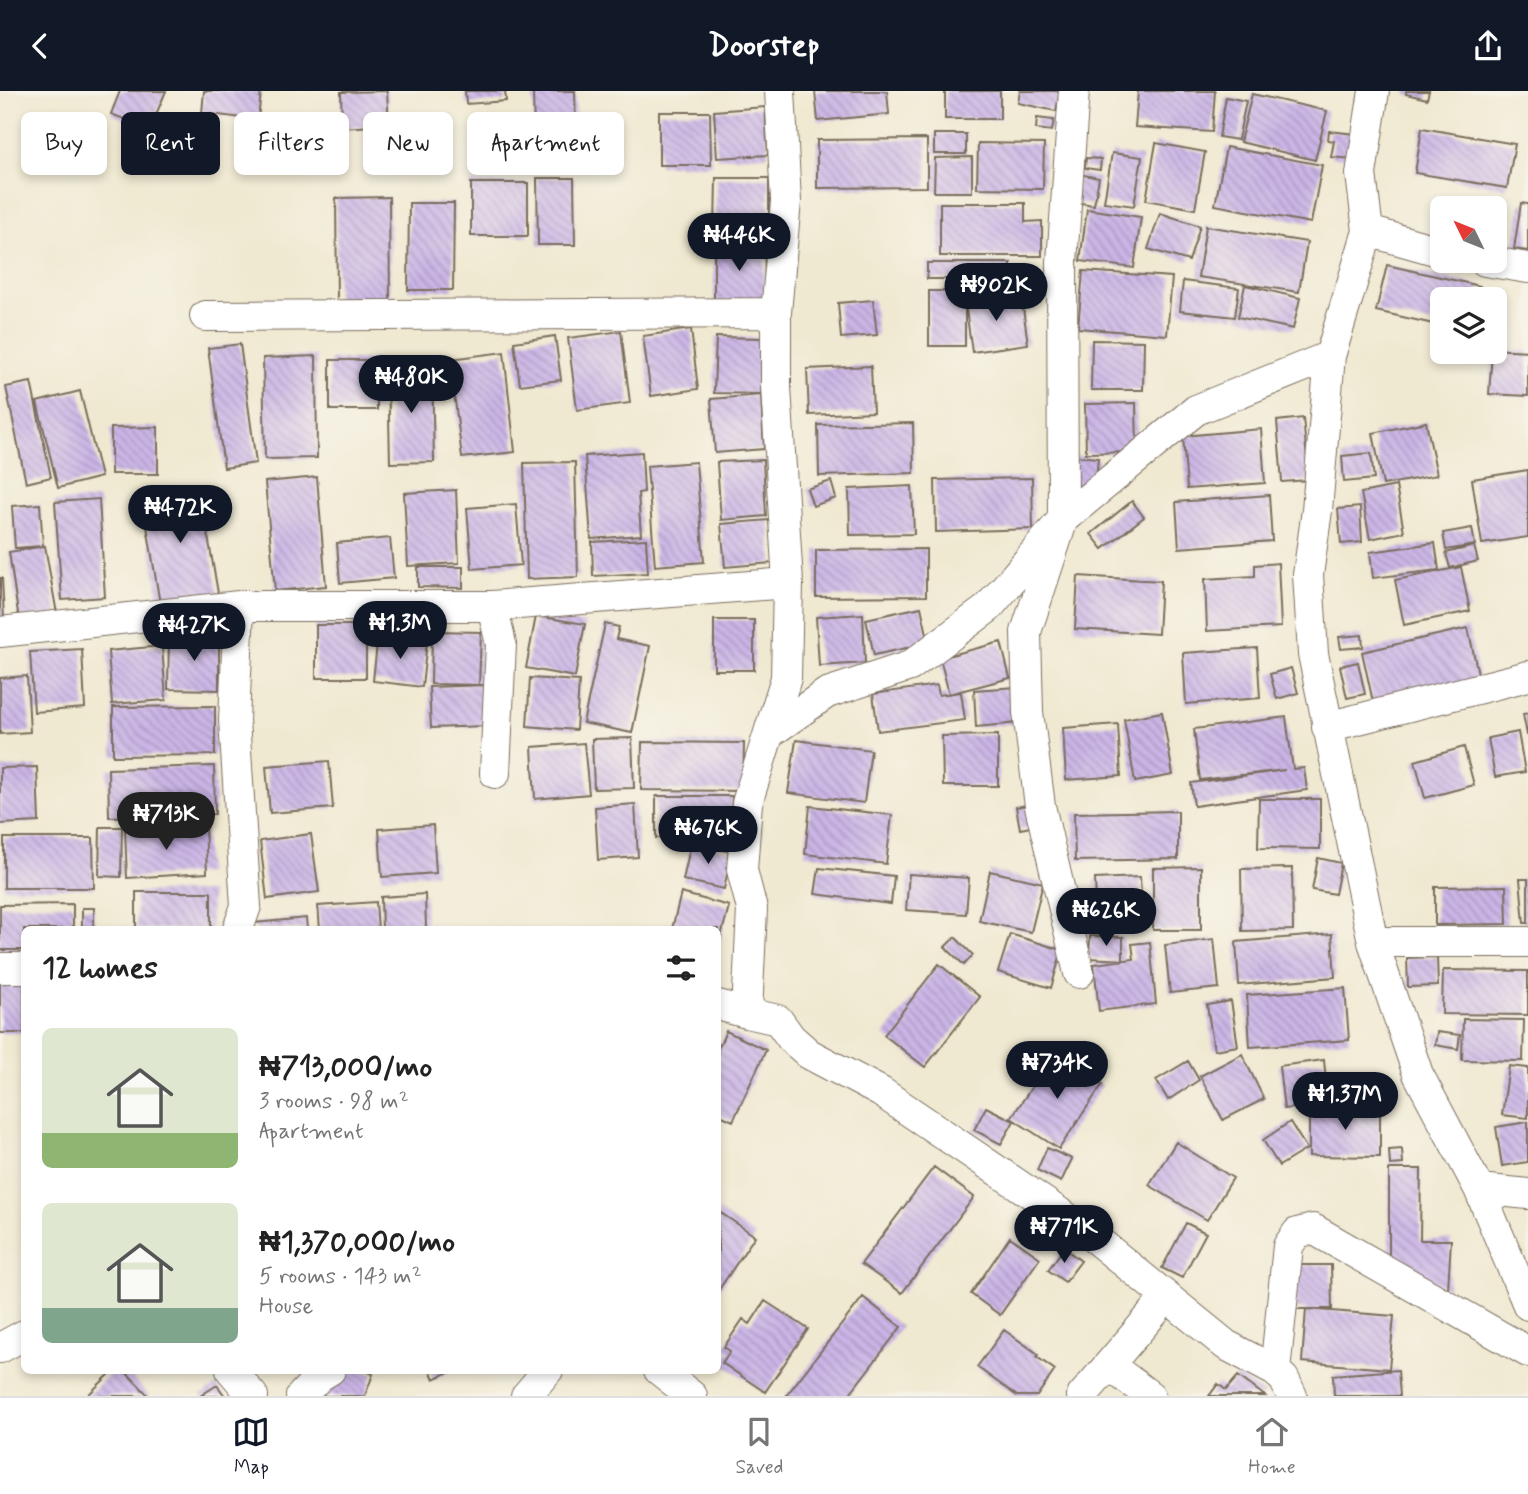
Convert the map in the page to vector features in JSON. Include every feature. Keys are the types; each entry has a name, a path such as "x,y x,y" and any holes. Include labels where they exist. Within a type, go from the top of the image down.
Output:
{"street":[{"path":"747,1013 752,909 742,870 747,803 786,678 788,583 776,387 776,313 786,201 780,91"},
{"path":"1074,91 1062,262 1063,519 1026,632 1028,712 1040,806 1079,973"},
{"path":"1374,91 1361,174 1368,232 1330,356 1317,510 1308,575 1313,654 1373,942 1418,1074 1479,1189 1528,1305"},
{"path":"1368,232 1430,249"},
{"path":"1507,265 1528,268"},
{"path":"205,316 776,313"},
{"path":"771,732 827,693 910,666 989,608 1063,519 1196,410 1330,356"},
{"path":"0,632 239,606 492,606 788,583"},
{"path":"239,606 234,720 246,906 239,926"},
{"path":"492,606 501,645 495,773"},
{"path":"1328,727 1528,676"},
{"path":"786,678 827,693"},
{"path":"1373,942 1528,942"},
{"path":"0,968 21,968"},
{"path":"721,1006 778,1020 809,1054 881,1092 1001,1172 1082,1229 1226,1345 1275,1371 1284,1379 1292,1396"},
{"path":"1479,1189 1528,1194"},
{"path":"1275,1371 1288,1246 1297,1233 1313,1229 1528,1352"},
{"path":"1082,1396 1167,1297"},
{"path":"0,1348 21,1337"},
{"path":"1109,1365 1150,1396"},
{"path":"234,1374 253,1396"},
{"path":"301,1396 323,1374"},
{"path":"526,1396 545,1374"},
{"path":"664,1374 692,1396"}],"building":[{"path":"120,91 166,91 157,112 121,112 121,118 111,114"},
{"path":"204,91 261,91 259,112 234,112 234,117 220,115 220,112 202,112"},
{"path":"387,91 388,112 363,112 363,127 349,128 349,112 342,112 341,92"},
{"path":"465,91 505,91 506,101 466,104"},
{"path":"533,91 575,91 576,112 534,112"},
{"path":"815,91 887,91 889,114 818,121"},
{"path":"945,91 1000,91 1000,119 945,119"},
{"path":"1020,91 1060,91 1056,111 1018,103"},
{"path":"1138,91 1215,91 1212,132 1135,127"},
{"path":"1406,91 1429,91 1427,99 1406,94"},
{"path":"1252,94 1327,111 1315,160 1240,142"},
{"path":"1226,97 1246,101 1238,140 1219,137"},
{"path":"765,107 768,155 717,158 714,111"},
{"path":"659,112 710,112 711,165 659,165"},
{"path":"1037,118 1054,120 1052,131 1036,129"},
{"path":"1422,128 1515,144 1507,188 1415,173"},
{"path":"1329,131 1355,134 1352,159 1331,157 1334,141 1328,140"},
{"path":"934,134 966,134 966,154 934,154"},
{"path":"927,139 927,187 817,188 817,140"},
{"path":"978,143 1044,144 1043,189 977,188"},
{"path":"1156,143 1205,152 1195,209 1146,200"},
{"path":"1226,147 1322,165 1311,223 1215,205"},
{"path":"1112,153 1142,157 1134,206 1104,202"},
{"path":"972,157 972,192 934,192 935,158"},
{"path":"1086,158 1101,159 1100,170 1085,168"},
{"path":"1079,174 1099,178 1094,205 1074,202"},
{"path":"537,178 574,178 575,245 538,245"},
{"path":"716,178 769,178 769,231 715,231"},
{"path":"471,183 528,183 528,236 471,236"},
{"path":"389,197 390,300 337,301 336,198"},
{"path":"409,203 454,203 453,290 408,290"},
{"path":"940,203 1025,203 1025,222 1042,221 1042,256 940,256"},
{"path":"1521,203 1528,204 1528,251 1514,249"},
{"path":"1087,209 1141,217 1134,268 1080,261"},
{"path":"1160,213 1200,226 1189,261 1148,249"},
{"path":"1206,226 1307,242 1299,292 1198,277"},
{"path":"714,246 765,246 764,301 714,301"},
{"path":"927,263 1011,263 1010,289 953,289 952,279 927,279"},
{"path":"1387,265 1480,286 1430,287 1430,323 1376,311"},
{"path":"1083,271 1172,277 1167,335 1078,328"},
{"path":"1183,281 1239,288 1235,317 1180,311"},
{"path":"1245,285 1300,298 1293,329 1238,317"},
{"path":"929,291 965,291 965,346 929,346"},
{"path":"1021,294 1028,344 972,352 965,302"},
{"path":"873,300 877,335 841,338 838,303"},
{"path":"691,329 698,389 651,396 643,336"},
{"path":"621,331 630,403 577,410 568,338"},
{"path":"555,336 561,380 520,385 514,342"},
{"path":"716,337 762,338 761,394 714,393"},
{"path":"1092,340 1144,341 1143,390 1091,390"},
{"path":"240,344 256,463 224,468 208,348"},
{"path":"1507,350 1528,351 1528,396 1489,394 1491,364 1507,364"},
{"path":"504,352 515,452 462,458 450,359"},
{"path":"316,356 317,458 265,459 263,358"},
{"path":"330,360 377,360 377,410 330,410"},
{"path":"871,366 873,412 809,415 807,369"},
{"path":"432,367 434,462 390,463 388,369"},
{"path":"31,382 51,477 26,483 6,387"},
{"path":"80,391 101,477 58,488 37,402"},
{"path":"761,395 764,449 715,453 711,399"},
{"path":"1136,403 1137,452 1086,453 1085,404"},
{"path":"1303,418 1309,480 1282,482 1277,421"},
{"path":"1426,422 1437,475 1383,485 1373,433"},
{"path":"913,423 914,473 819,476 818,425"},
{"path":"158,427 158,474 111,474 111,428"},
{"path":"1261,429 1265,483 1187,489 1183,436"},
{"path":"642,452 644,492 638,493 641,535 591,539 585,456"},
{"path":"1371,453 1374,479 1344,482 1342,456"},
{"path":"1074,456 1098,458 1095,490 1071,488"},
{"path":"763,460 766,516 721,520 717,462"},
{"path":"575,462 578,577 527,579 524,463"},
{"path":"696,462 704,562 655,566 647,466"},
{"path":"1528,470 1528,537 1482,544 1472,479"},
{"path":"317,477 326,586 275,591 265,482"},
{"path":"1032,478 1033,529 936,532 935,480"},
{"path":"831,481 836,498 813,506 807,489"},
{"path":"199,485 218,593 160,604 142,496"},
{"path":"912,486 914,534 850,535 849,489"},
{"path":"1396,486 1404,532 1370,539 1361,493"},
{"path":"456,490 459,563 408,566 404,493"},
{"path":"1269,495 1272,541 1179,548 1176,502"},
{"path":"99,499 105,597 62,600 55,502"},
{"path":"1132,501 1144,517 1103,549 1091,534"},
{"path":"40,504 43,546 15,548 12,506"},
{"path":"516,504 521,565 472,569 467,508"},
{"path":"1360,507 1362,542 1341,544 1338,509"},
{"path":"769,520 773,563 725,567 721,524"},
{"path":"1472,528 1475,545 1446,550 1443,533"},
{"path":"390,538 394,578 340,583 337,543"},
{"path":"646,539 648,573 593,576 592,542"},
{"path":"1435,543 1439,570 1373,578 1370,552"},
{"path":"45,546 57,614 19,620 9,552"},
{"path":"1474,546 1478,561 1450,568 1446,553"},
{"path":"926,549 926,596 816,597 816,550"},
{"path":"1278,563 1281,627 1207,631 1205,579 1255,576 1255,565"},
{"path":"418,567 463,567 463,588 418,587"},
{"path":"1461,567 1470,611 1404,625 1395,580"},
{"path":"1078,576 1161,581 1158,634 1075,629"},
{"path":"2,578 4,619 0,619"},
{"path":"921,607 929,643 874,655 866,619"},
{"path":"863,614 865,663 819,666 816,617"},
{"path":"536,616 585,624 575,677 526,668"},
{"path":"714,620 754,620 754,670 714,670"},
{"path":"605,624 619,627 616,639 650,646 632,733 583,723"},
{"path":"316,625 366,625 366,678 316,678"},
{"path":"1468,628 1479,678 1373,702 1362,652"},
{"path":"432,631 481,632 479,685 431,684"},
{"path":"378,635 427,641 422,687 373,681"},
{"path":"1362,635 1363,647 1341,649 1339,637"},
{"path":"169,637 219,637 219,690 168,689"},
{"path":"1001,642 1010,678 949,694 940,658"},
{"path":"162,646 166,700 112,704 108,651"},
{"path":"1257,648 1260,698 1186,704 1183,653"},
{"path":"82,649 85,708 34,712 30,652"},
{"path":"1358,662 1365,694 1347,698 1340,666"},
{"path":"1291,668 1298,693 1277,699 1270,674"},
{"path":"27,676 30,732 0,734 0,678"},
{"path":"530,678 579,681 576,730 527,726"},
{"path":"485,685 486,726 431,728 429,687"},
{"path":"937,685 939,695 961,692 965,720 878,731 873,694"},
{"path":"1017,687 1019,723 976,727 974,690"},
{"path":"215,706 215,755 113,756 113,707"},
{"path":"1162,712 1173,775 1135,782 1124,719"},
{"path":"1528,713 1528,735 1527,735 1523,714"},
{"path":"1286,717 1293,769 1304,768 1307,790 1194,806 1191,783 1285,770 1200,780 1194,729"},
{"path":"1118,724 1121,776 1066,780 1063,728"},
{"path":"1518,732 1525,772 1495,777 1488,738"},
{"path":"998,735 998,786 943,786 942,736"},
{"path":"632,738 634,788 594,789 592,739"},
{"path":"796,740 871,750 864,803 788,793"},
{"path":"642,742 744,743 743,791 641,790"},
{"path":"584,743 589,794 535,799 532,747"},
{"path":"1464,747 1474,785 1425,798 1415,761"},
{"path":"329,761 333,808 270,813 266,766"},
{"path":"214,766 215,814 109,817 108,769"},
{"path":"37,767 39,822 0,824 0,768"},
{"path":"656,796 732,796 731,838 656,838"},
{"path":"1259,799 1320,799 1320,849 1258,848"},
{"path":"1038,803 1041,825 1020,829 1016,807"},
{"path":"635,804 638,857 598,860 595,807"},
{"path":"810,806 892,815 886,864 805,854"},
{"path":"1178,811 1178,859 1075,861 1074,813"},
{"path":"205,825 207,873 127,878 125,830"},
{"path":"433,825 436,873 382,877 379,829"},
{"path":"100,827 122,827 121,877 99,876"},
{"path":"311,834 319,892 267,899 260,841"},
{"path":"4,838 93,838 94,888 4,888"},
{"path":"691,843 732,852 724,889 683,880"},
{"path":"1318,858 1341,863 1335,894 1312,890"},
{"path":"1201,867 1201,930 1153,930 1153,868"},
{"path":"819,868 894,876 891,904 815,894"},
{"path":"1292,868 1293,930 1242,931 1241,869"},
{"path":"990,871 1043,883 1031,932 979,921"},
{"path":"909,874 969,878 966,914 906,910"},
{"path":"1140,877 1143,926 1097,928 1095,879"},
{"path":"1520,879 1528,879 1528,923 1524,923"},
{"path":"1506,886 1507,924 1435,925 1435,887"},
{"path":"136,892 211,892 211,926 136,926"},
{"path":"681,893 729,906 721,937 721,926 673,926"},
{"path":"425,894 426,926 382,926 381,897"},
{"path":"376,902 378,926 320,926 318,906"},
{"path":"73,904 73,926 21,926 21,950 0,950 0,905"},
{"path":"82,908 94,908 94,926 82,926"},
{"path":"306,918 307,926 254,926 254,923"},
{"path":"1010,934 1062,950 1051,988 998,972"},
{"path":"1332,934 1335,977 1239,985 1236,942"},
{"path":"1090,936 1123,937 1123,960 1089,958"},
{"path":"955,937 973,955 964,965 945,947"},
{"path":"1214,939 1219,988 1170,993 1165,945"},
{"path":"1150,942 1156,1004 1099,1011 1094,964 1134,959 1132,944"},
{"path":"1437,957 1438,986 1408,987 1407,958"},
{"path":"939,964 980,997 925,1067 884,1035"},
{"path":"1443,970 1528,971 1528,1015 1442,1014"},
{"path":"0,981 21,981 21,1033 0,1033"},
{"path":"1345,988 1349,1040 1250,1047 1247,995"},
{"path":"1231,1001 1238,1046 1214,1050 1207,1005"},
{"path":"1463,1019 1524,1020 1523,1061 1462,1060"},
{"path":"726,1031 766,1050 733,1121 721,1115 721,1042"},
{"path":"1437,1032 1460,1035 1458,1049 1435,1045"},
{"path":"1055,1053 1102,1085 1059,1149 1011,1118"},
{"path":"1242,1054 1264,1099 1223,1120 1200,1076"},
{"path":"1324,1060 1326,1081 1345,1078 1348,1102 1284,1109 1279,1066"},
{"path":"1188,1061 1199,1080 1168,1100 1156,1080"},
{"path":"1509,1066 1528,1068 1528,1118 1502,1115"},
{"path":"986,1107 1014,1121 1001,1144 974,1130"},
{"path":"1309,1108 1380,1108 1380,1157 1309,1156"},
{"path":"1290,1122 1307,1149 1279,1166 1263,1140"},
{"path":"1528,1122 1528,1162 1502,1166 1496,1127"},
{"path":"1176,1142 1233,1178 1207,1220 1149,1185"},
{"path":"1047,1148 1072,1159 1061,1182 1037,1170"},
{"path":"1402,1149 1403,1164 1390,1165 1389,1150"},
{"path":"934,1167 974,1197 902,1293 861,1264"},
{"path":"1389,1169 1421,1169 1420,1240 1451,1240 1448,1289 1389,1260"},
{"path":"721,1213 755,1236 721,1287"},
{"path":"1186,1223 1206,1233 1182,1278 1162,1268"},
{"path":"1010,1237 1040,1258 1000,1315 971,1294"},
{"path":"1064,1248 1081,1261 1065,1282 1048,1270"},
{"path":"1295,1265 1331,1265 1332,1309 1295,1309"},
{"path":"863,1297 901,1327 848,1396 786,1396"},
{"path":"765,1301 808,1329 765,1392 722,1363 730,1351 724,1347 743,1319 750,1324"},
{"path":"1306,1309 1394,1316 1389,1369 1302,1362"},
{"path":"1004,1330 1055,1370 1037,1396 1017,1396 977,1367"},
{"path":"1398,1370 1400,1396 1334,1396 1333,1375"},
{"path":"110,1374 128,1374 149,1396 87,1396"},
{"path":"331,1374 342,1377 343,1374 373,1374 365,1396 322,1396"},
{"path":"432,1374 445,1374 434,1379"},
{"path":"1238,1376 1265,1396 1209,1396 1218,1384 1226,1390"},
{"path":"217,1385 225,1396 200,1396"}]}
